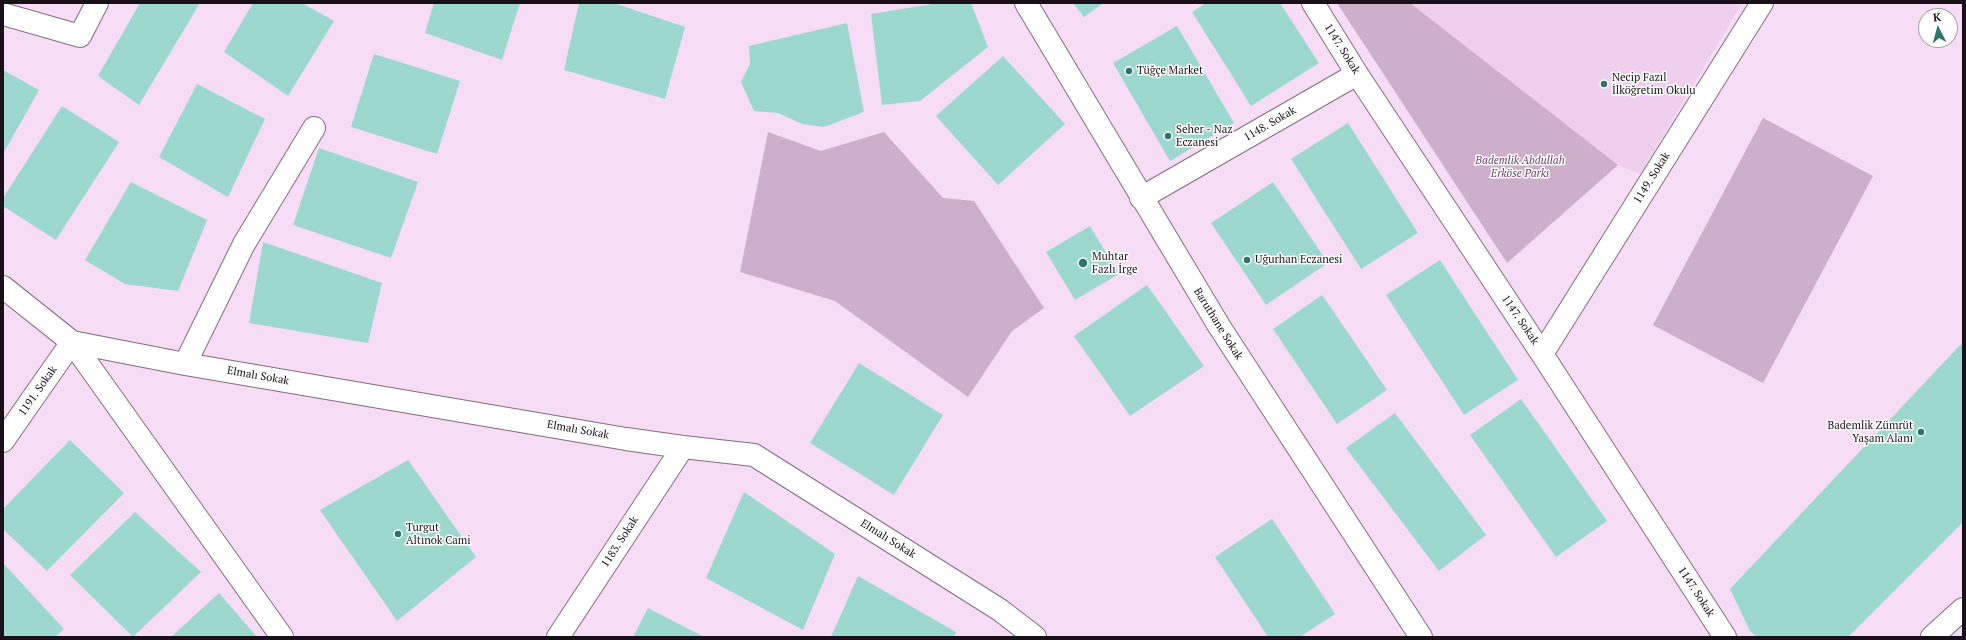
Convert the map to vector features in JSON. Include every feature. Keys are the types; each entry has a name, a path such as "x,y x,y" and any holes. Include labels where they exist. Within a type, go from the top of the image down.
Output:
{"street":[{"path":"3,14 80,36 97,3"},
{"name":"Baruthane Sokak","path":"1026,3 1218,326 1421,637"},
{"name":"1147. Sokak","path":"1313,3 1357,74 1542,354 1725,637"},
{"name":"1149. Sokak","path":"1542,354 1762,3"},
{"name":"1148. Sokak","path":"1141,198 1357,74"},
{"path":"184,364 244,244 314,128"},
{"path":"3,287 72,342 282,637"},
{"name":"Elmalı Sokak","path":"72,342 184,364 683,447 754,455 1000,610 1035,637"},
{"name":"1191. Sokak","path":"3,441 72,342"},
{"name":"1183. Sokak","path":"558,637 683,447"},
{"path":"1932,637 1963,609"}],"shaded area":[{"name":"Necip Fazıl İlköğretim Okulu","path":"1410,3 1742,3 1640,174 1618,165"}],"green space":[{"name":"Bademlik Abdullah Erköse Parkı","path":"1337,3 1410,3 1618,165 1507,263"},
{"path":"1763,118 1873,176 1763,383 1653,325"},
{"path":"768,132 821,151 884,132 943,198 974,201 1044,308 1012,331 968,397 835,301 740,272"}],"building":[{"path":"140,3 200,3 139,105 98,76"},
{"path":"253,3 302,3 334,21 288,96 224,52"},
{"path":"434,3 520,3 502,60 425,33"},
{"path":"579,3 614,3 685,27 665,99 564,70"},
{"path":"938,3 971,3 988,47 920,101 882,105 871,14"},
{"path":"1073,3 1103,3 1084,17"},
{"path":"1206,3 1280,3 1319,63 1251,106 1192,12"},
{"path":"847,23 864,112 824,127 802,124 778,113 754,111 741,82 750,64 749,46"},
{"path":"1177,26 1234,123 1170,161 1113,63"},
{"path":"374,54 460,81 437,154 351,127"},
{"path":"1003,56 1065,124 998,185 936,116"},
{"path":"3,70 39,90 3,154"},
{"path":"197,84 265,119 228,197 159,157"},
{"path":"62,106 119,142 56,240 3,206 3,198"},
{"path":"1348,123 1418,233 1361,269 1291,159"},
{"path":"319,148 418,182 391,258 293,225"},
{"path":"131,182 207,220 178,291 125,284 85,260"},
{"path":"1273,182 1328,263 1266,305 1211,223"},
{"name":"Muhtar Fazlı İrge","path":"1090,226 1119,274 1075,300 1046,252"},
{"path":"263,242 382,283 368,343 249,323"},
{"path":"1440,260 1518,380 1464,415 1386,295"},
{"path":"1147,285 1204,366 1130,416 1074,336"},
{"path":"1322,295 1387,390 1337,424 1273,329"},
{"name":"Bademlik Zümrüt Yaşam Alanı","path":"1963,342 1963,522 1848,637 1757,637 1750,631 1730,589"},
{"path":"859,363 943,415 894,495 810,443"},
{"path":"1521,399 1607,521 1556,557 1470,435"},
{"path":"1395,413 1486,535 1439,571 1346,448"},
{"path":"70,440 124,493 47,571 3,529 3,509"},
{"name":"Turgut Altınok Cami","path":"408,460 476,557 397,621 320,510"},
{"path":"744,492 835,554 803,630 706,578"},
{"path":"135,512 201,572 133,637 70,575"},
{"path":"1272,519 1335,614 1300,637 1268,637 1215,557"},
{"path":"3,563 64,629 55,637 3,637"},
{"path":"858,576 956,632 954,637 831,637"},
{"path":"219,593 257,637 171,637"},
{"path":"648,608 704,637 633,637"}],"place":[{"name":"Tüğçe Market","path":"1129,71"},
{"name":"Necip Fazıl İlköğretim Okulu","path":"1604,84"},
{"name":"Seher - Naz Eczanesi","path":"1168,136"},
{"name":"Uğurhan Eczanesi","path":"1247,260"},
{"name":"Muhtar Fazlı İrge","path":"1083,263"},
{"name":"Bademlik Zümrüt Yaşam Alanı","path":"1921,432"},
{"name":"Turgut Altınok Cami","path":"398,534"}]}
